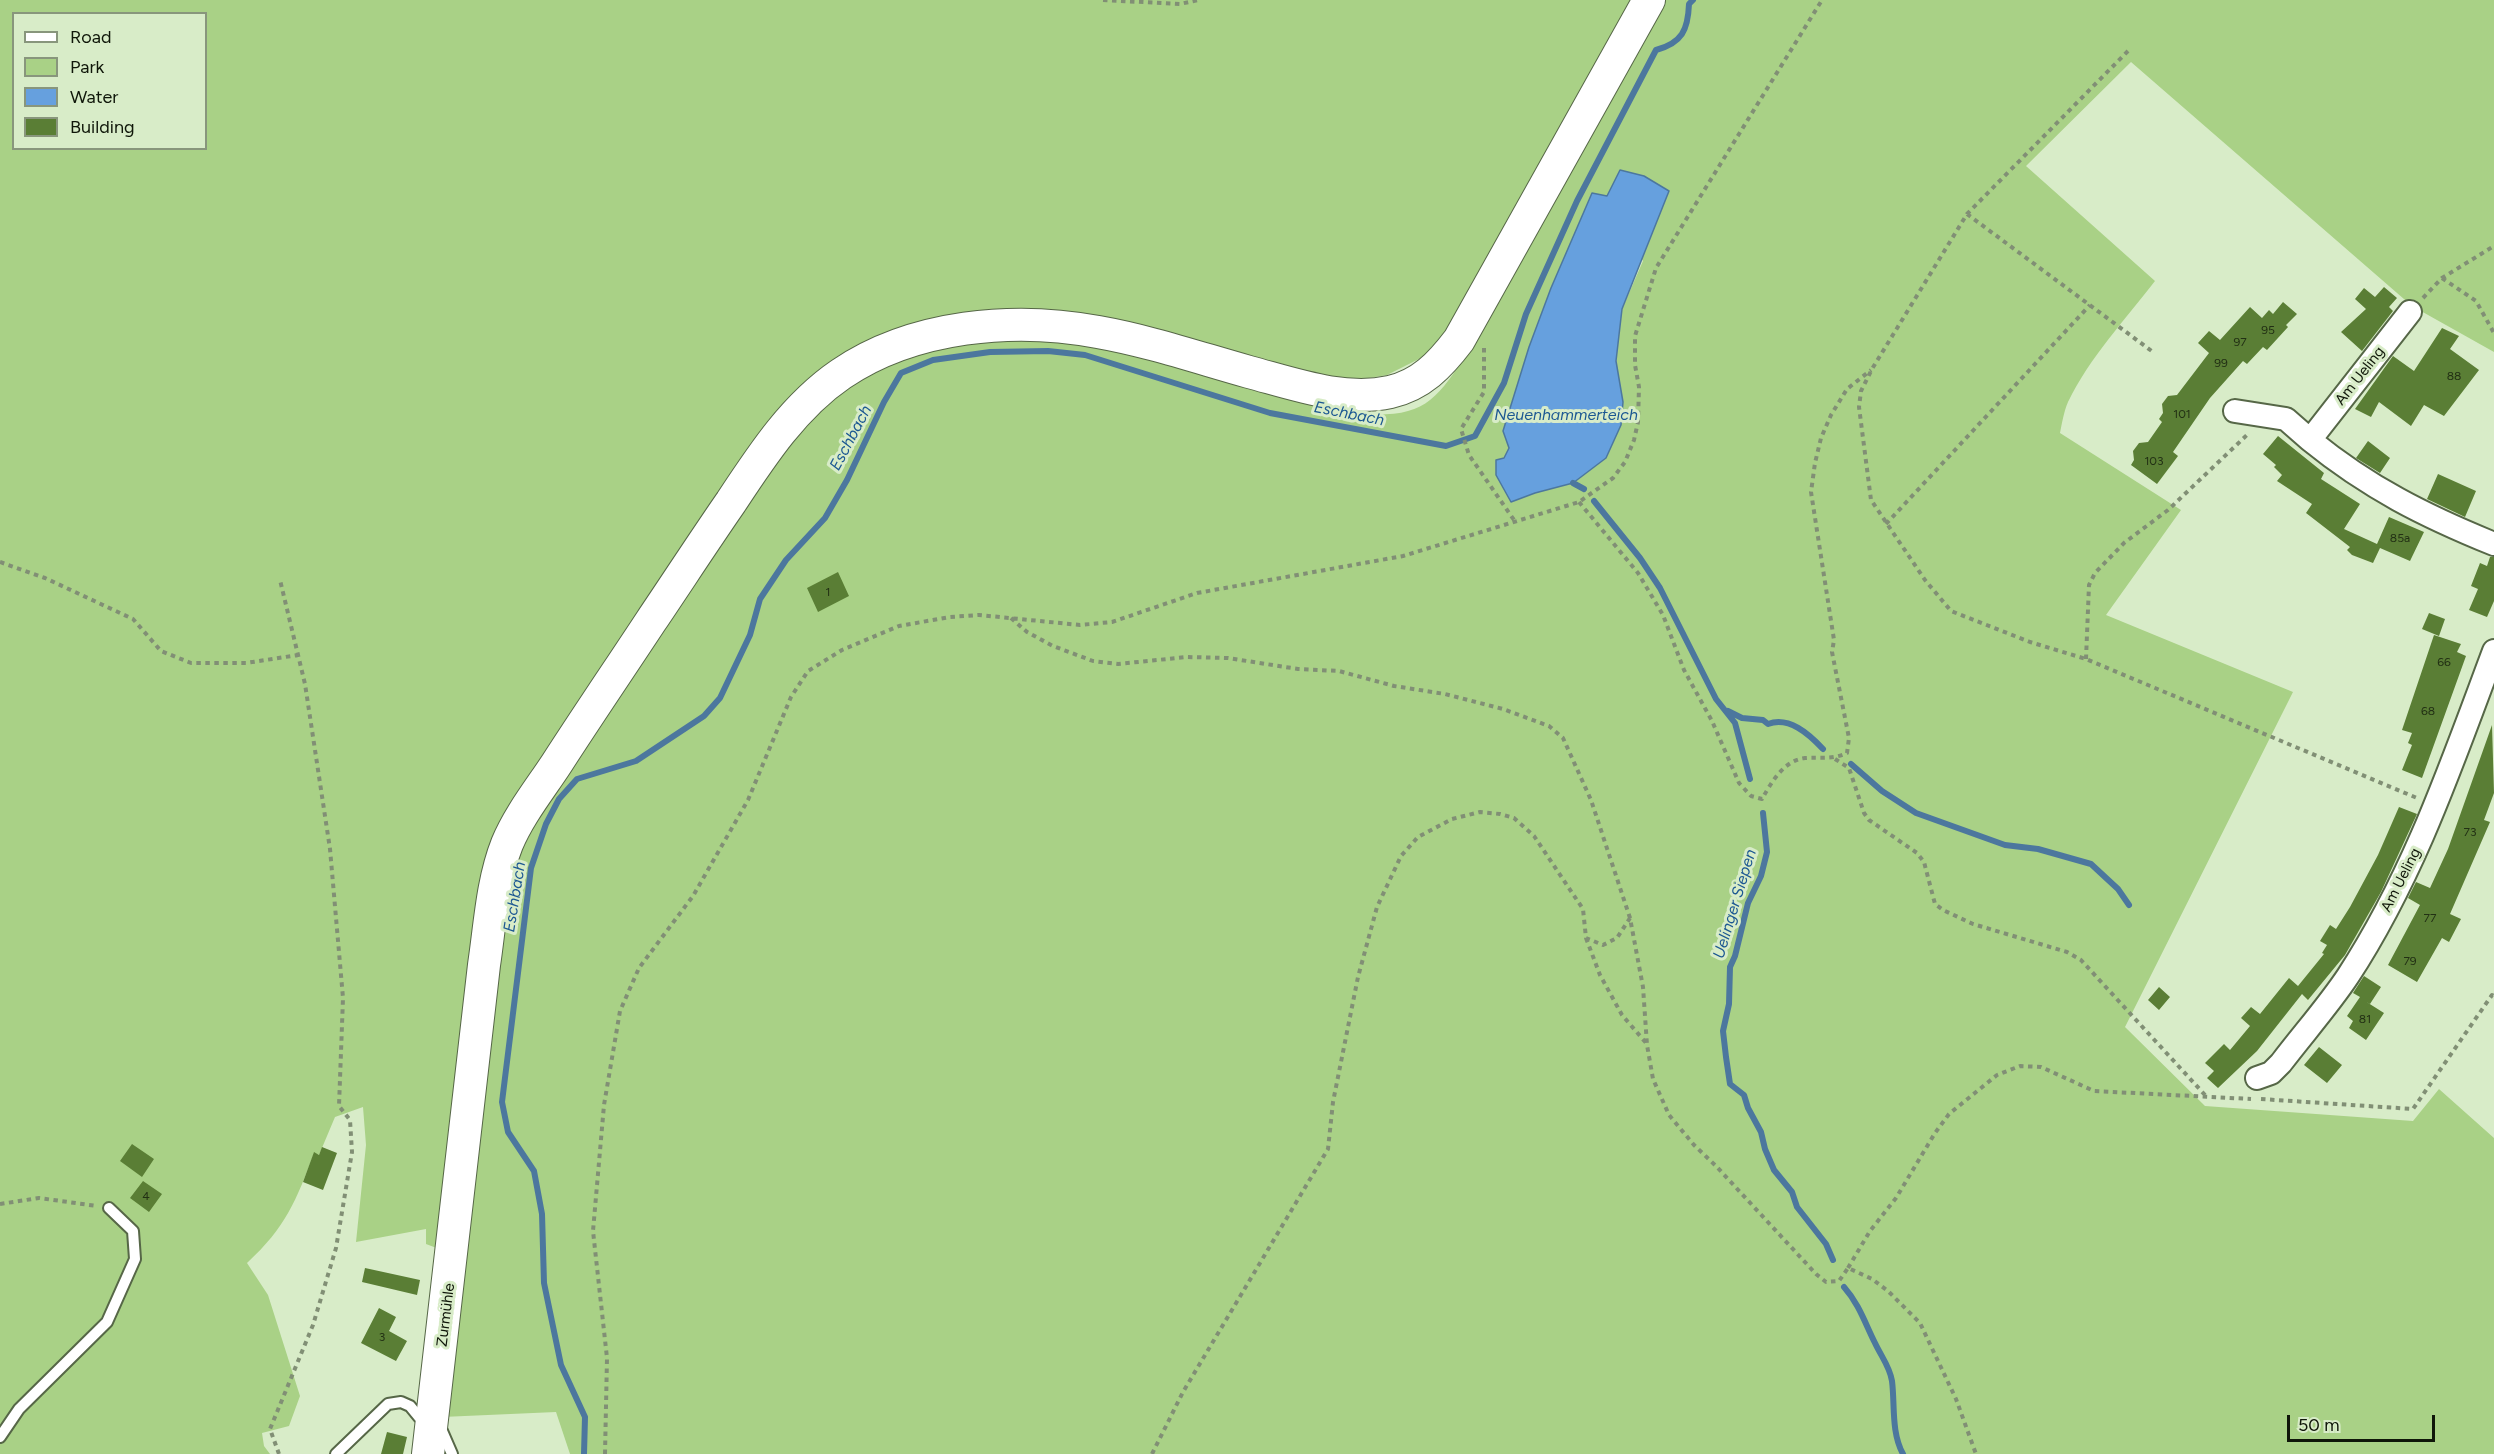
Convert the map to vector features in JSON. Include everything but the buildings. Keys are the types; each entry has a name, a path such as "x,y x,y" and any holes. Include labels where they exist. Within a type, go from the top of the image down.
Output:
{"main road":[{"name":"Zurmühle","path":"430,1439 486,953 496,886 508,842 540,788 771,443 804,405 845,371 886,349 951,331 1008,326 1057,327 1103,333 1334,393 1391,392 1411,385 1431,372 1459,340 1649,0"}],"street":[{"name":"Am Ueling","path":"2310,440 2410,312"},
{"path":"2235,411 2286,419 2333,459 2384,492 2435,520 2494,544"},
{"name":"Am Ueling","path":"2257,1088 2281,1063 2348,977 2402,880 2436,806 2494,651"}],"lane":[{"path":"0,1437 19,1409 107,1322 135,1259 133,1231 109,1208"},
{"path":"336,1454 388,1404 393,1402 406,1403 419,1417 430,1439 442,1431 452,1454"}],"path":[{"path":"1103,0 1180,4 1198,0"},
{"path":"605,1454 608,1358 593,1231 594,1196 604,1104 620,1011 639,968 693,896 748,800 790,697 808,672 842,650 899,626 950,616 979,615 1080,625 1112,622 1197,593 1403,556 1514,520 1579,502 1613,478 1625,462 1634,440 1638,422 1639,387 1635,365 1635,336 1656,268 1822,0"},
{"path":"2128,51 1967,214 1872,369 1861,391 1859,407 1872,500 1925,580 1952,611 2030,642 2094,662 2436,806"},
{"path":"1967,214 2153,352"},
{"path":"2410,312 2442,278 2494,246"},
{"path":"2442,278 2476,301 2494,333"},
{"path":"1886,524 2090,305"},
{"path":"1484,338 1484,392 1461,429 1469,455 1514,520"},
{"path":"1579,502 1623,552 1643,581 1663,615 1684,670 1712,721 1739,783 1751,796 1762,799 1773,779 1795,760 1835,759 1847,753 1849,738 1832,652 1834,640 1811,492 1817,454 1831,415 1847,389 1872,369"},
{"path":"2086,659 2089,585 2095,573 2124,543 2168,510 2269,415"},
{"path":"0,561 45,578 134,619 161,651 191,663 246,663 298,656"},
{"path":"279,1454 270,1430 314,1325 336,1248 352,1152 350,1120 339,1106 343,998 330,849 305,684 280,580"},
{"path":"1011,618 1028,632 1053,646 1093,661 1118,664 1187,657 1228,658 1298,669 1339,671 1394,686 1457,697 1503,709 1549,726 1563,738 1592,800 1630,918 1643,987 1647,1045 1653,1079 1670,1115 1694,1145 1826,1282 1839,1281 1870,1231 1896,1198 1949,1114 1997,1075 2020,1066 2041,1067 2094,1091 2205,1095 2257,1088 2413,1110 2492,995 2494,996"},
{"path":"1835,759 1849,768 1864,813 1869,820 1917,853 1924,862 1935,904 1942,910 1973,924 2067,952 2081,960 2205,1095"},
{"path":"1152,1454 1189,1382 1328,1149 1333,1102 1358,977 1377,907 1401,856 1418,837 1452,819 1480,812 1514,818 1534,836 1583,909 1586,938 1600,975 1622,1015 1647,1045"},
{"path":"1586,938 1603,945 1617,938 1630,918"},
{"path":"0,1204 39,1198 109,1208"},
{"path":"1848,1268 1872,1279 1888,1291 1920,1323 1956,1399 1976,1454"}],"green space":[{"path":"0,0 1637,0 1442,340 1421,358 1387,375 1351,381 1313,377 1145,330 857,351 517,807 442,1250 426,1244 426,1229 356,1242 366,1145 363,1107 335,1117 319,1155 314,1153 295,1199 281,1225 247,1263 268,1295 300,1396 289,1426 262,1433 264,1446 270,1454 0,1454"},
{"path":"1661,0 2494,0 2494,352 2412,306 2131,62 2026,166 2155,281 2108,339 2077,385 2064,413 2060,433 2181,510 2106,615 2293,692 2125,1027 2205,1106 2413,1121 2439,1089 2494,1138 2494,1454 570,1454 556,1412 442,1417 491,994 516,849 551,789 808,417 884,362 970,340 1040,337 1135,352 1359,414 1381,415 1414,409 1426,403 1447,382 1470,349","holes":["1592,194 1607,196 1643,261 1622,309 1616,361 1623,402 1621,425 1606,458 1573,483 1511,502 1496,460 1504,458 1509,448 1529,347 1551,288"]}],"water":[{"name":"Neuenhammerteich","path":"1620,170 1644,176 1669,191 1622,309 1616,361 1623,402 1621,425 1606,458 1573,483 1511,502 1496,475 1496,460 1504,458 1509,448 1503,431 1529,347 1551,288 1592,193 1607,196"}],"waterway":[{"name":"Eschbach","path":"584,1454 585,1417 561,1365 544,1283 542,1214 534,1171 508,1132 502,1102 531,868 546,824 559,799 577,779 636,761 704,716 720,698 750,635 760,599 786,560 825,518 847,480 884,402 901,373 933,360 990,352 1048,351 1085,355 1270,413 1446,446 1475,436 1504,383 1526,314 1577,201 1656,50 1672,44 1682,34 1687,21 1689,4 1693,0"},
{"name":"Uelinger Siepen","path":"1573,483 1584,489"},
{"name":"Uelinger Siepen","path":"1594,501 1640,558 1660,588 1716,699 1735,723 1750,779"},
{"path":"1728,711 1742,718 1763,720 1768,724 1776,722 1791,724 1805,732 1823,749"},
{"path":"1851,764 1882,791 1916,813 2005,845 2038,849 2091,864 2118,889 2129,905"},
{"name":"Uelinger Siepen","path":"1763,813 1767,852 1761,876 1748,903 1735,956 1730,967 1729,1004 1723,1031 1730,1084 1744,1095 1761,1132 1774,1170 1792,1192 1797,1207 1826,1244 1833,1260"},
{"name":"Uelinger Siepen","path":"1844,1287 1858,1307 1889,1371 1892,1381 1895,1428 1903,1454"}]}
